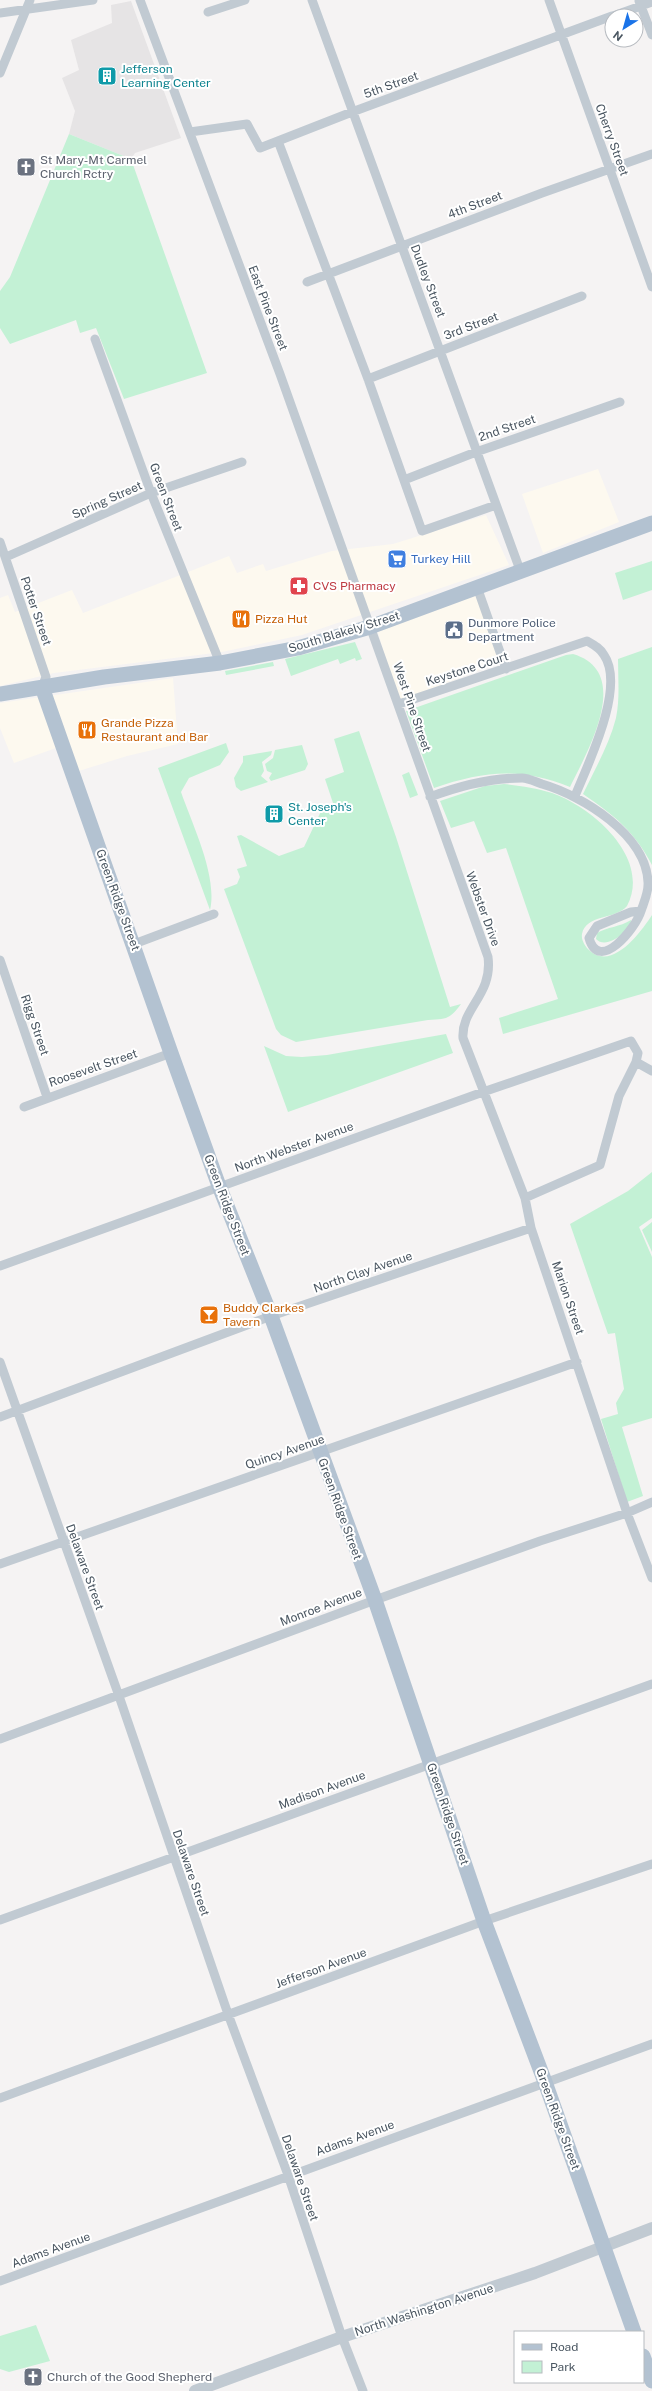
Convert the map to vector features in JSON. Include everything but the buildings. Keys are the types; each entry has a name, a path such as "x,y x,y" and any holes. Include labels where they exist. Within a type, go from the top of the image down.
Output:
{"main road":[{"name":"South Blakely Street","path":"0,694 104,677 220,663 298,648 370,626 652,523"},
{"name":"Green Ridge Street","path":"42,687 134,944 171,1053 220,1186 271,1316 375,1600 484,1922 545,2082 634,2331"},
{"path":"644,2359 652,2381"}],"street":[{"path":"0,13 28,4 93,0"},
{"name":"East Pine Street","path":"140,0 280,374 370,626"},
{"path":"208,12 245,0"},
{"name":"Dudley Street","path":"312,0 401,246 441,350 476,452 520,570"},
{"name":"Cherry Street","path":"549,0 652,287"},
{"name":"5th Street","path":"629,8 640,3 652,2"},
{"path":"640,3 652,35"},
{"path":"0,73 28,4"},
{"name":"5th Street","path":"190,132 242,123 250,128 260,148 352,112 604,19"},
{"path":"278,141 368,379 422,531 496,505"},
{"name":"4th Street","path":"307,282 652,154"},
{"name":"3rd Street","path":"368,379 582,296"},
{"name":"Green Street","path":"95,339 151,493 220,663"},
{"name":"2nd Street","path":"404,480 476,452 620,402"},
{"name":"Spring Street","path":"6,557 151,493 242,462"},
{"name":"Potter Street","path":"0,542 46,677 42,687"},
{"path":"477,587 506,669"},
{"name":"West Pine Street","path":"370,626 399,704 430,797"},
{"name":"Keystone Court","path":"399,704 587,641 597,647 605,656 611,682 601,734 575,796"},
{"path":"430,797 456,787 484,782 523,778 575,796 597,810 637,849 648,881 641,912 638,921 619,944 608,950 595,948 591,943 589,938 597,926 631,912 641,912"},
{"name":"Webster Drive","path":"430,797 488,957 490,968 485,988 462,1027"},
{"path":"134,944 214,914"},
{"name":"Rigg Street","path":"0,960 47,1097"},
{"name":"Marion Street","path":"462,1027 463,1038 525,1198 531,1228 578,1362 627,1513 652,1578"},
{"path":"483,1092 628,1041 635,1044 638,1053 636,1062 615,1109 600,1165 525,1198"},
{"name":"Roosevelt Street","path":"24,1107 47,1097 171,1053"},
{"path":"636,1062 652,1071"},
{"name":"North Webster Avenue","path":"0,1266 483,1092"},
{"name":"North Clay Avenue","path":"0,1417 271,1316 531,1228"},
{"name":"Delaware Street","path":"0,1362 119,1696 228,2014 288,2175 342,2337 363,2391"},
{"name":"Quincy Avenue","path":"0,1564 578,1362"},
{"name":"Monroe Avenue","path":"0,1738 119,1696 375,1600 540,1541 627,1513 652,1502"},
{"name":"Madison Avenue","path":"0,1920 430,1763 652,1684"},
{"name":"Jefferson Avenue","path":"0,2098 484,1922 652,1864"},
{"name":"Adams Avenue","path":"0,2281 288,2175 652,2044"},
{"name":"North Washington Avenue","path":"195,2391 342,2337 535,2273 652,2228"}],"shaded area":[{"path":"131,1 181,138 135,153 131,159 69,134 75,111 62,78 79,70 71,40 112,23 111,5"},
{"path":"598,469 619,522 543,553 522,494"},
{"path":"486,515 509,565 302,635 222,652 54,673 0,686 0,598 8,595 15,612 72,590 83,613 229,556 237,573 263,564 266,571 332,551 393,544"},
{"path":"476,594 499,663 398,701 378,632"},
{"path":"173,678 178,744 127,756 66,775 56,748 14,763 0,728 0,703"}],"green space":[{"path":"69,134 131,159 207,373 124,399 96,328 80,333 76,320 10,344 0,328 0,291 10,277"},
{"path":"652,561 652,590 623,600 615,573"},
{"path":"355,642 362,659 356,661 355,658 340,664 338,659 291,676 285,659"},
{"path":"652,647 652,865 630,833 614,817 583,794 606,747 616,718 618,696 618,659"},
{"path":"573,654 591,663 601,677 603,695 601,714 595,734 570,787 535,776 502,774 469,778 434,788 406,711 566,655"},
{"path":"273,662 274,666 226,675 225,671"},
{"path":"359,731 396,837 450,1007 461,1004 454,1013 448,1017 440,1019 296,1042 281,1035 276,1029 224,889 237,884 240,877 237,869 247,866 237,836 241,835 279,856 304,847 323,807 333,803 325,779 344,772 334,739"},
{"path":"226,743 229,752 220,765 189,778 181,792 203,850 207,866 212,896 210,910 158,768"},
{"path":"302,745 308,764 305,770 271,781 269,778 272,773 267,771 265,764 273,758 275,750"},
{"path":"272,751 271,755 262,762 264,771 261,776 268,782 241,791 236,787 234,778 243,762 243,756"},
{"path":"409,772 418,795 410,798 402,775"},
{"path":"504,784 522,786 552,793 568,800 600,822 614,837 625,853 631,870 633,888 627,906 622,910 589,923 582,934 582,938 589,950 598,956 607,956 616,953 625,947 641,931 652,915 652,991 503,1034 499,1018 558,999 506,848 487,853 474,821 451,828 440,801 485,786"},
{"path":"631,920 628,928 612,941 601,942 596,939 597,933"},
{"path":"446,1034 453,1053 288,1112 264,1046 286,1056 302,1057 327,1055"},
{"path":"652,1172 652,1218 639,1227 652,1257 652,1418 622,1427 643,1496 627,1502 601,1419 618,1414 616,1403 624,1389 615,1333 608,1334 570,1224 628,1191"},
{"path":"652,1222 652,1252 642,1230"},
{"path":"36,2325 50,2361 9,2372 0,2369 0,2336"}],"place":[{"name":"Jefferson Learning Center","path":"107,76"},
{"name":"St Mary-Mt Carmel Church Rctry","path":"26,167"},
{"name":"Turkey Hill","path":"397,559"},
{"name":"CVS Pharmacy","path":"299,586"},
{"name":"Pizza Hut","path":"241,619"},
{"name":"Dunmore Police Department","path":"454,630"},
{"name":"Grande Pizza Restaurant and Bar","path":"87,730"},
{"name":"St. Joseph's Center","path":"274,814"},
{"name":"Buddy Clarkes Tavern","path":"209,1315"},
{"name":"Church of the Good Shepherd","path":"33,2377"}]}
